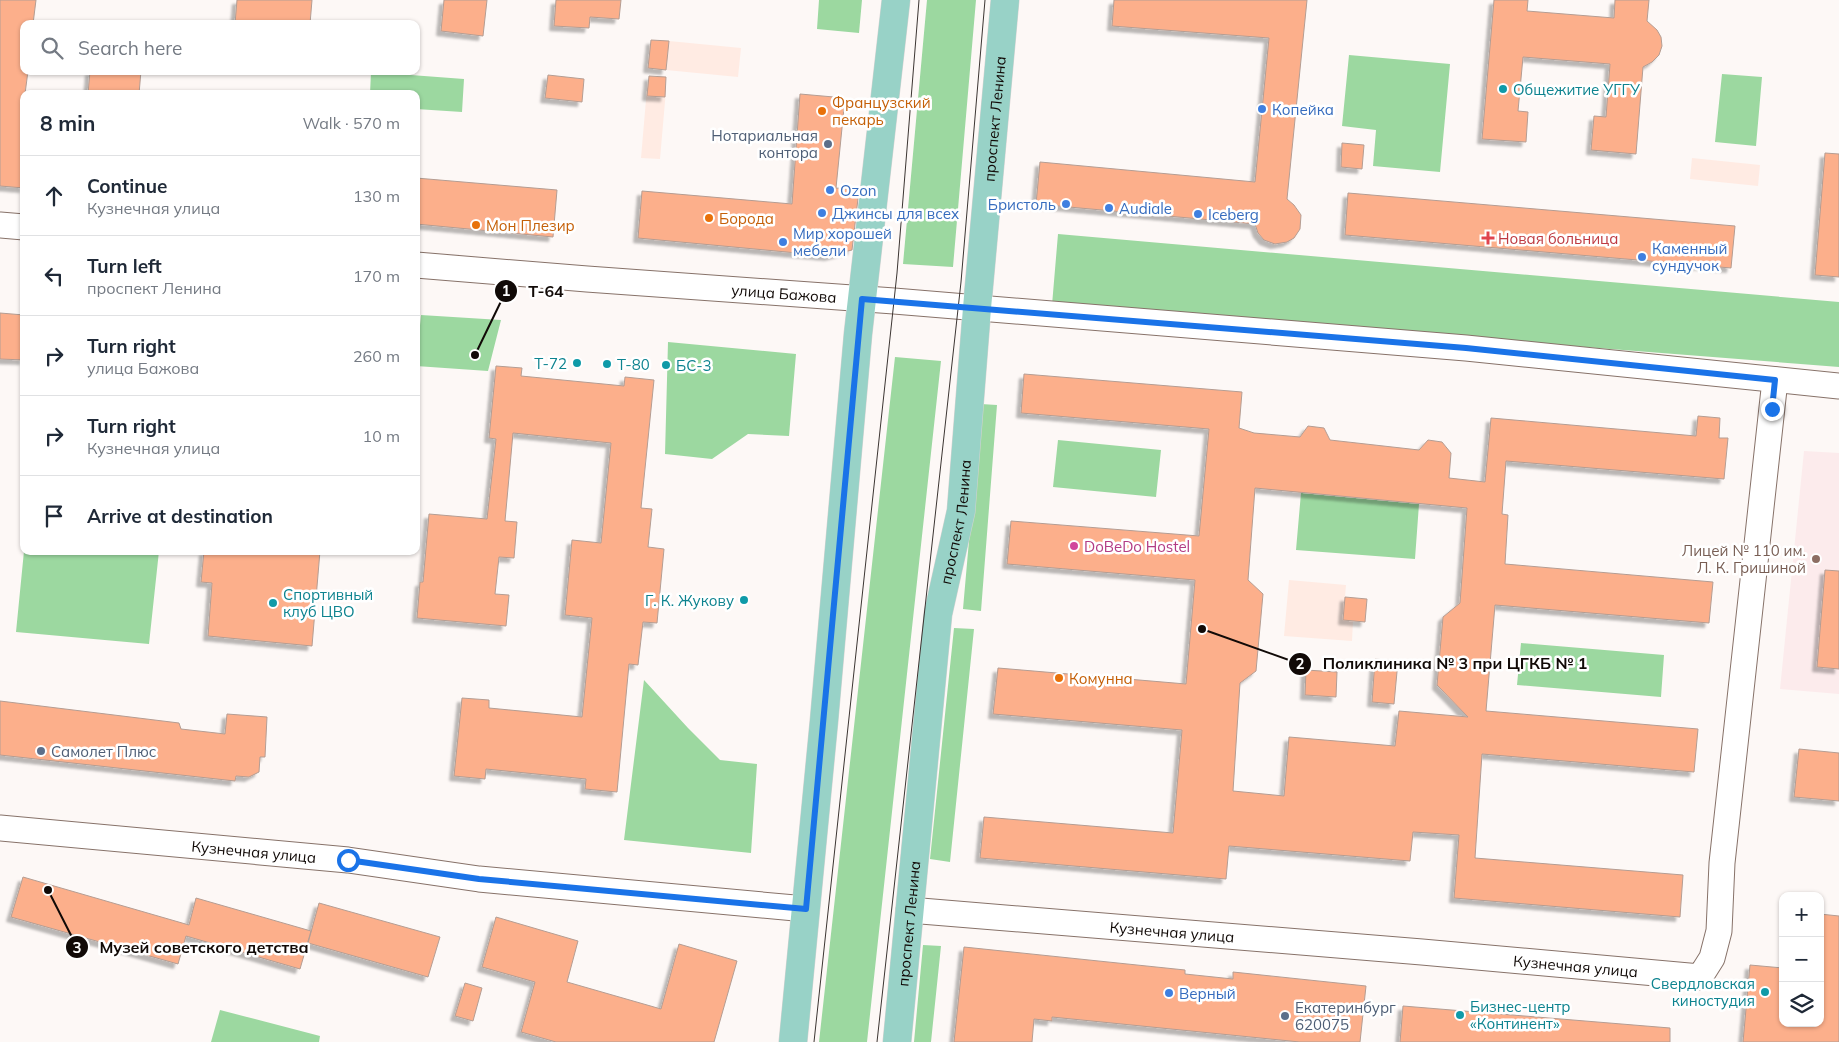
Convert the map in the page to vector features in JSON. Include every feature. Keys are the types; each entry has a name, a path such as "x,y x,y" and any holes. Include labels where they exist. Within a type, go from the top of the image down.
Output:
{"main road":[{"path":"793,1042 862,299 896,0"},
{"name":"проспект Ленина","path":"897,1042 938,614 961,511 1005,0"}],"street":[{"path":"0,225 20,227"},
{"name":"улица Бажова","path":"420,265 1466,348 1839,386"},
{"name":"Кузнечная улица","path":"909,910 1700,977 1712,958 1719,931 1722,863 1775,380"},
{"name":"Кузнечная улица","path":"0,828 348,860 479,879 806,909"}],"shaded area":[{"path":"669,41 741,48 738,77 666,70"},
{"path":"647,88 666,90 660,159 641,158"},
{"path":"1692,158 1760,165 1758,186 1690,179"},
{"name":"Лицей № 110 им. Л. К. Гришиной","path":"1804,451 1839,453 1839,694 1780,689"},
{"path":"1289,580 1346,585 1343,620 1353,621 1352,641 1284,636"}],"green space":[{"path":"819,0 862,0 859,33 817,29"},
{"path":"927,0 976,0 953,267 903,264"},
{"path":"1349,55 1450,64 1440,172 1373,166 1376,130 1342,126"},
{"path":"1722,74 1762,77 1756,146 1715,142"},
{"path":"371,75 411,75 464,79 462,112 420,109 420,90 370,90"},
{"path":"1058,234 1839,302 1839,367 1052,305"},
{"path":"421,315 501,320 488,371 420,366"},
{"path":"668,342 796,354 789,436 748,434 712,459 665,454"},
{"path":"895,357 941,361 867,1042 819,1042"},
{"path":"981,404 997,405 981,611 963,609"},
{"path":"1058,440 1161,450 1156,497 1053,487"},
{"path":"1301,493 1419,504 1415,559 1296,550"},
{"path":"24,555 159,555 149,644 16,632"},
{"path":"954,628 974,629 950,862 930,859"},
{"path":"1521,643 1664,655 1661,697 1517,685"},
{"path":"644,680 720,760 757,764 751,853 624,840"},
{"path":"923,945 941,946 931,1042 914,1042"},
{"path":"220,1010 320,1036 319,1042 211,1042"}],"building":[{"path":"0,0 36,0 34,20 20,20 20,75 27,75 26,90 20,90 20,188 0,186"},
{"path":"237,0 312,0 310,20 235,20"},
{"path":"444,0 487,0 483,36 441,31"},
{"path":"556,0 621,0 619,19 590,17 589,28 554,26"},
{"path":"1114,0 1307,0 1287,199 1301,215 1300,229 1294,238 1287,242 1275,244 1264,240 1258,233 1255,224 1036,204 1040,162 1255,182 1269,38 1112,26"},
{"name":"Общежитие УГГУ","path":"1494,0 1528,0 1527,11 1614,18 1615,0 1649,0 1647,21 1657,30 1661,37 1662,46 1659,55 1643,67 1636,154 1591,150 1594,116 1606,117 1610,64 1523,57 1518,111 1528,112 1526,142 1482,139"},
{"path":"651,40 669,41 666,70 648,68"},
{"path":"90,75 141,75 139,90 88,90"},
{"path":"548,75 584,79 582,102 545,98"},
{"path":"649,76 666,77 665,97 647,96"},
{"path":"800,94 845,98 836,188 859,190 852,250 829,256 638,238 642,191 792,204"},
{"path":"1342,143 1364,145 1362,169 1341,167"},
{"path":"1825,153 1839,154 1839,277 1815,275"},
{"path":"420,178 557,190 553,237 420,224"},
{"path":"1348,193 1735,226 1731,268 1345,235"},
{"path":"0,313 20,315 20,360 0,359"},
{"path":"496,366 522,368 521,376 624,386 625,377 654,380 641,508 652,509 648,547 664,549 657,623 643,622 638,665 629,664 617,792 585,789 586,779 486,769 485,779 454,776 462,698 489,700 489,708 582,717 592,618 565,615 572,540 601,543 611,443 513,433 505,521 517,522 514,558 499,557 495,594 509,595 506,626 417,618 420,582 423,582 429,514 487,519 496,439 489,438"},
{"path":"1024,374 1242,392 1239,428 1254,433 1300,437 1308,426 1324,428 1330,440 1419,450 1428,440 1442,442 1451,453 1449,478 1485,482 1491,418 1696,436 1698,416 1720,418 1719,438 1728,438 1724,479 1506,461 1502,514 1508,515 1505,564 1713,582 1709,623 1495,605 1486,711 1698,729 1694,772 1482,754 1475,858 1683,875 1680,917 1454,898 1459,835 1413,832 1410,861 1229,846 1226,879 980,858 984,817 1173,833 1182,730 993,714 998,668 1186,684 1195,580 1007,564 1011,521 1199,536 1209,429 1021,413","holes":["1255,488 1467,508 1460,603 1443,617 1437,685 1468,717 1399,711 1395,746 1289,737 1284,796 1233,791 1240,683 1256,671 1263,594 1248,580"]},
{"name":"Спортивный клуб ЦВО","path":"204,555 320,555 312,646 208,636 212,583 201,582"},
{"path":"1825,570 1839,571 1839,669 1817,667"},
{"path":"1345,597 1367,599 1365,622 1343,620"},
{"path":"1375,659 1398,661 1394,704 1372,702"},
{"path":"1306,670 1337,672 1336,697 1305,695"},
{"path":"0,701 179,723 181,729 225,734 227,714 267,717 265,757 260,757 259,772 249,777 236,776 235,781 0,755"},
{"path":"1799,749 1839,753 1839,801 1794,797"},
{"path":"23,877 189,925 196,898 311,931 300,969 186,936 178,964 11,917"},
{"path":"319,903 440,937 428,977 308,943"},
{"name":"Свердловская киностудия","path":"1824,914 1839,916 1839,1042 1743,1042 1750,965 1779,968 1779,1027 1824,1027"},
{"path":"496,917 578,941 567,982 661,1009 679,944 737,961 714,1042 556,1042 521,1032 535,982 482,967"},
{"path":"964,947 1185,970 1185,974 1233,979 1233,972 1366,986 1360,1042 1300,1042 1052,1017 1052,1021 1034,1019 1032,1042 954,1042"},
{"path":"465,983 482,988 473,1021 455,1016"},
{"name":"Бизнес-центр «Континент»","path":"1403,1006 1670,1028 1670,1042 1400,1042"}],"tram line":[{"path":"814,1042 897,273 919,0"},
{"path":"877,1042 961,282 985,0"}],"place":[{"name":"Общежитие УГГУ","path":"1503,89"},
{"name":"Копейка","path":"1262,109"},
{"name":"Французский пекарь","path":"822,111"},
{"name":"Нотариальная контора","path":"828,144"},
{"name":"Ozon","path":"830,190"},
{"name":"Бристоль","path":"1066,204"},
{"name":"Audiale","path":"1109,208"},
{"name":"Джинсы для всех","path":"822,213"},
{"name":"Iceberg","path":"1198,214"},
{"name":"Борода","path":"709,218"},
{"name":"Мон Плезир","path":"476,225"},
{"name":"Новая больница","path":"1488,238"},
{"name":"Мир хорошей мебели","path":"783,242"},
{"name":"Каменный сундучок","path":"1642,257"},
{"name":"Т-64","path":"475,355"},
{"name":"Т-72","path":"577,363"},
{"name":"Т-80","path":"607,364"},
{"name":"БС-3","path":"666,365"},
{"name":"DoBeDo Hostel","path":"1074,546"},
{"name":"Лицей № 110 им. Л. К. Гришиной","path":"1816,559"},
{"name":"Г. К. Жукову","path":"744,600"},
{"name":"Спортивный клуб ЦВО","path":"273,603"},
{"name":"Поликлиника № 3 при ЦГКБ № 1","path":"1202,629"},
{"name":"Комунна","path":"1059,678"},
{"name":"Самолет Плюс","path":"41,751"},
{"name":"Музей советского детства","path":"48,890"},
{"name":"Свердловская киностудия","path":"1765,992"},
{"name":"Верный","path":"1169,993"},
{"name":"Бизнес-центр «Континент»","path":"1460,1015"},
{"name":"Екатеринбург 620075","path":"1285,1016"}],"route":[{"path":"348,860 479,879 806,909 862,299 1466,348 1775,380 1772,409"}]}
